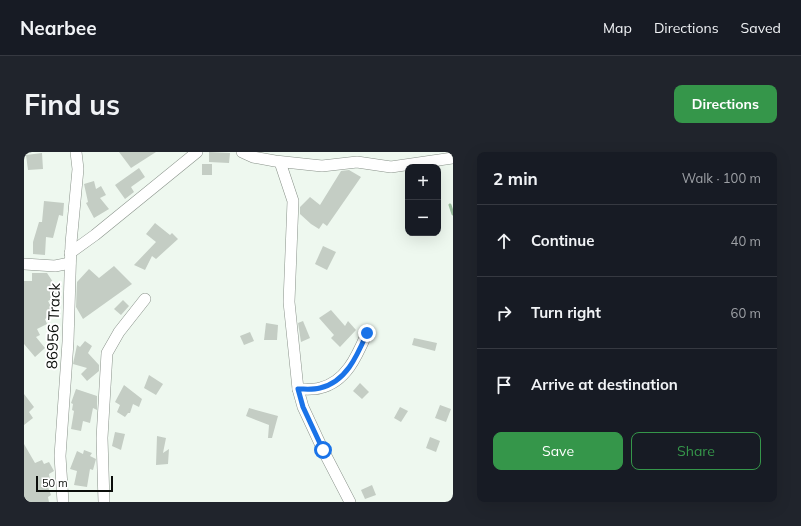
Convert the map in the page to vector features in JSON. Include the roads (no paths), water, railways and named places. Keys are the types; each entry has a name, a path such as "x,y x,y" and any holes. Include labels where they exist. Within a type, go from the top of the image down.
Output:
{"street":[{"name":"86956 Track","path":"63,502 60,456 68,342 70,258 78,169 76,152"},
{"path":"24,264 55,266 70,258 197,152"},
{"path":"242,152 253,157 279,158 322,166 357,162 391,167 453,158"},
{"path":"279,158 293,201 289,302 298,389 303,407 350,502"},
{"path":"104,502 102,438 107,353 118,332 146,299"},
{"path":"298,389 319,389 340,378 358,356 367,333"}],"waterway":[{"path":"450,205 453,214"}]}
